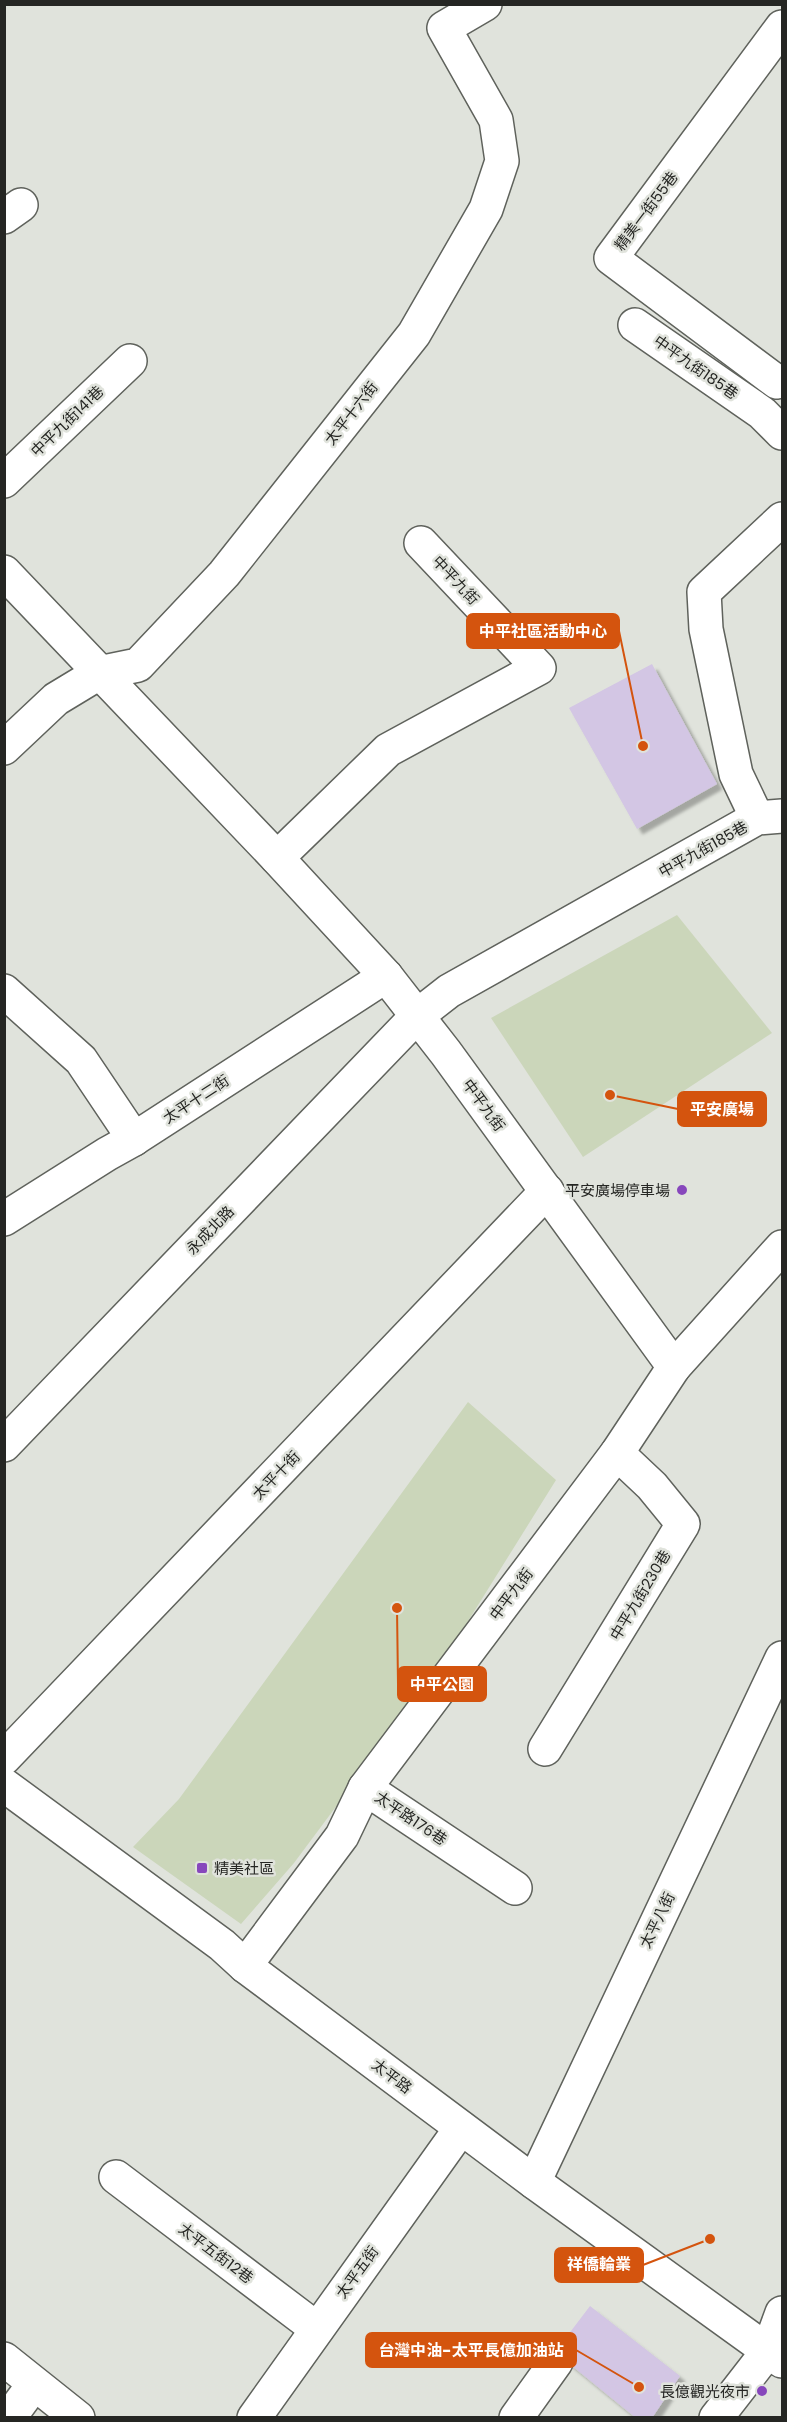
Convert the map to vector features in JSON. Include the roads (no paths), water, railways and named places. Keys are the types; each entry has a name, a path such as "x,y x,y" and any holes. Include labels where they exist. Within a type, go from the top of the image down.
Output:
{"street":[{"name":"太平十六街","path":"4,748 56,699 99,673 138,665 224,573 414,334 486,209 502,160 496,120 444,28 485,4"},
{"name":"精美一街55巷","path":"780,376 611,258 783,27"},
{"name":"中平九街185巷","path":"635,325 772,423"},
{"name":"中平九街141巷","path":"4,481 130,361"},
{"path":"772,423 780,376"},
{"name":"中平九街185巷","path":"417,1016 449,991 770,817 736,774 706,629 704,592 783,519"},
{"name":"中平九街","path":"277,858 388,750 539,668 421,543"},
{"name":"中平九街","path":"4,572 277,858 386,976 547,1191 674,1367"},
{"name":"太平十二街","path":"4,1219 134,1139 386,976"},
{"path":"4,991 81,1060 134,1139"},
{"name":"永成北路","path":"4,1445 417,1016"},
{"name":"太平十街","path":"4,1758 547,1191"},
{"name":"中平九街","path":"365,1788 617,1453 674,1367 783,1246"},
{"name":"中平九街230巷","path":"545,1749 683,1524 652,1486 617,1453"},
{"name":"太平八街","path":"534,2182 783,1658"},
{"name":"太平路","path":"4,1785 222,1945 245,1966 461,2128 775,2356"},
{"name":"太平路176巷","path":"245,1966 342,1836 365,1788 515,1888"},
{"name":"太平五街","path":"254,2418 461,2128"},
{"name":"太平五街12巷","path":"116,2177 317,2328"},
{"path":"716,2418 775,2356 783,2313"},
{"path":"4,2359 78,2418"},
{"path":"516,2418 556,2362"},
{"path":"9,2418 34,2384"}],"place":[{"name":"中平社區活動中心","path":"643,746"},
{"name":"平安廣場","path":"610,1095"},
{"name":"平安廣場停車場","path":"682,1190"},
{"name":"中平公園","path":"397,1608"},
{"name":"精美社區","path":"202,1868"},
{"name":"祥僑輪業","path":"710,2239"},
{"name":"台灣中油-太平長億加油站","path":"639,2387"},
{"name":"長億觀光夜市","path":"762,2391"}]}
